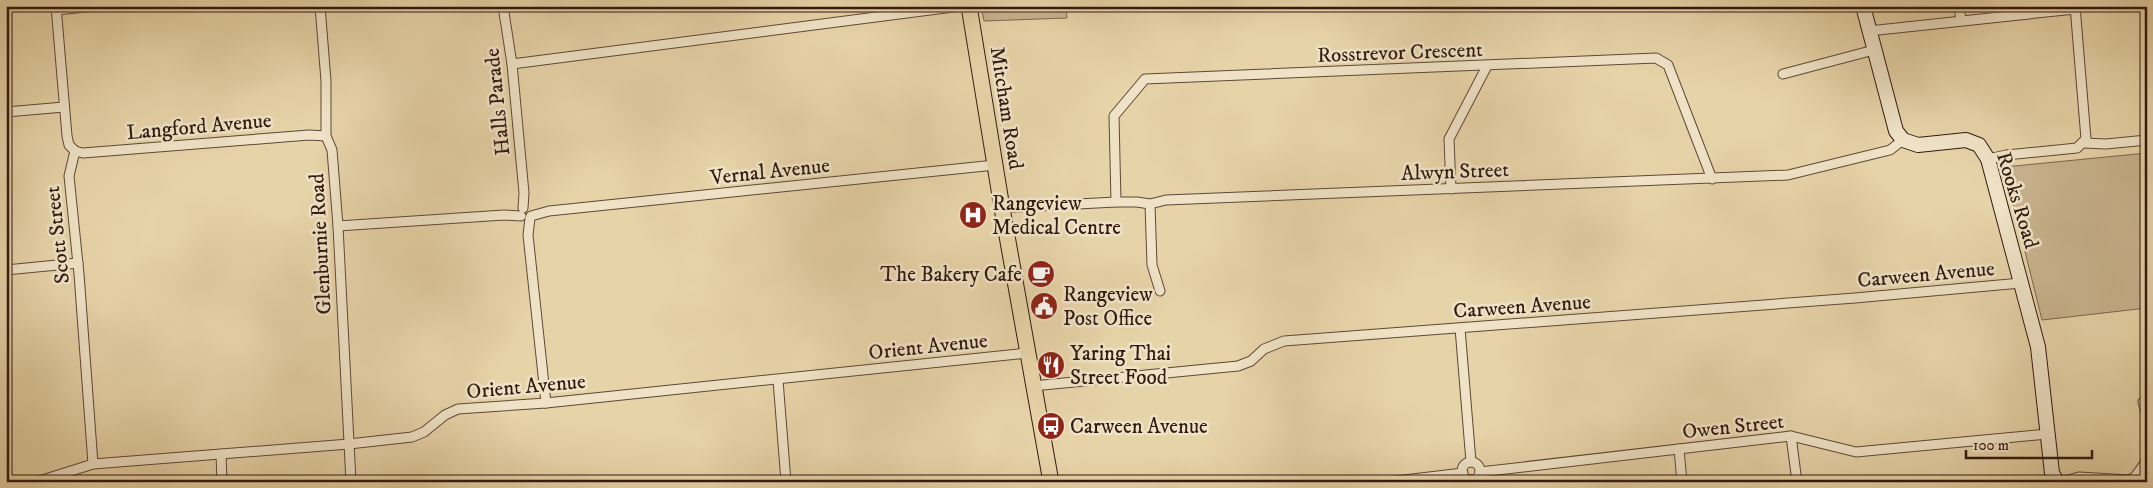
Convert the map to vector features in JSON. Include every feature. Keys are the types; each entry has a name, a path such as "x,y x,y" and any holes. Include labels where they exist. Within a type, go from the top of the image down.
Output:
{"main road":[{"name":"Mitcham Road","path":"969,6 1002,208 1051,482"}],"street":[{"path":"74,151 69,145 67,136 56,8 96,6"},
{"name":"Glenburnie Road","path":"320,6 326,81 326,136 332,150 338,226 352,482"},
{"name":"Halls Parade","path":"504,6 512,64 546,403"},
{"path":"512,64 961,6"},
{"path":"1862,6 1896,131 1903,140"},
{"path":"1959,6 1961,20"},
{"path":"1869,31 2075,8 2087,136 2084,143 2077,148 2006,155 1988,159"},
{"path":"1783,74 1874,50"},
{"name":"Rosstrevor Crescent","path":"1116,202 1114,116 1145,79 1656,58 1668,65 1712,179"},
{"path":"1451,189 1448,139 1487,66"},
{"path":"6,112 64,108"},
{"name":"Langford Avenue","path":"74,151 83,153 309,135 326,136"},
{"name":"Rooks Road","path":"1903,140 1918,145 1966,140 1979,144 1988,159 2038,347 2052,473 2057,482"},
{"name":"Alwyn Street","path":"1002,208 1116,202 1150,204 1166,200 1788,175 1890,150 1903,140"},
{"path":"2084,143 2106,144 2147,140"},
{"name":"Scott Street","path":"74,151 68,176 78,264 93,464"},
{"name":"Vernal Avenue","path":"338,226 549,211 995,164"},
{"path":"1150,204 1152,266 1160,291"},
{"path":"6,270 78,264"},
{"name":"Carween Avenue","path":"1033,386 1238,366 1251,361 1264,350 1284,341 1855,298 2021,283"},
{"path":"1460,328 1471,462"},
{"name":"Orient Avenue","path":"36,482 93,464 349,444 412,437 424,432 445,415 458,409 546,403 1027,353"},
{"path":"778,380 786,482"},
{"path":"2143,402 2147,416"},
{"name":"Owen Street","path":"1480,472 1791,436 1856,452 2048,434"},
{"path":"1791,436 1797,482"},
{"path":"1679,449 1682,482"},
{"path":"221,454 222,482"},
{"path":"2061,482 2079,477 2129,480 2135,477 2147,460"},
{"path":"1471,462 1479,466 1480,472 1472,481 1466,478 1463,473 1465,464 1471,462"},
{"path":"1387,482 1463,473"}],"shaded area":[{"path":"981,6 1066,6 1067,18 984,21"},
{"path":"2147,153 2147,308 2042,320 2004,167"}],"place":[{"name":"Rangeview Medical Centre","path":"973,215"},
{"name":"The Bakery Cafe","path":"1041,274"},
{"name":"Rangeview Post Office","path":"1044,306"},
{"name":"Yaring Thai Street Food","path":"1051,365"},
{"name":"Carween Avenue","path":"1051,426"}]}
